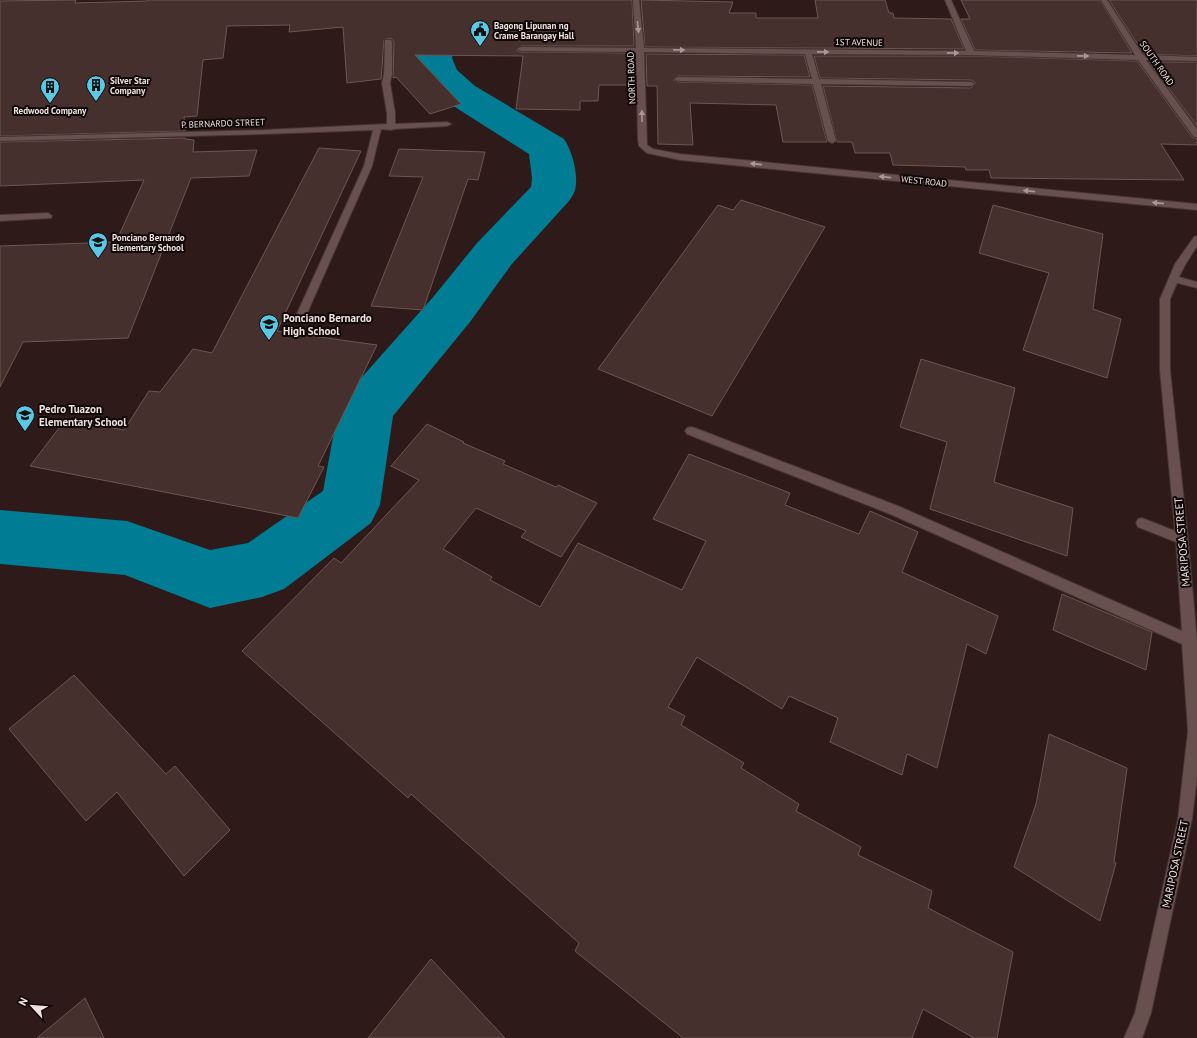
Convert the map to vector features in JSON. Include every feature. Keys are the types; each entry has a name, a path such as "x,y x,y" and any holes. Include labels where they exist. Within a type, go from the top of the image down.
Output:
{"street":[{"path":"948,0 971,53"},
{"name":"SOUTH ROAD","path":"1104,0 1140,57 1197,135"},
{"name":"NORTH ROAD","path":"636,3 640,49 642,139 643,146 650,151"},
{"path":"388,42 388,74 386,83 391,113 391,128"},
{"name":"1ST AVENUE","path":"521,49 971,53 1197,59"},
{"path":"808,52 832,141"},
{"path":"678,80 971,84"},
{"name":"P. BERNARDO STREET","path":"0,139 391,128 447,124"},
{"path":"300,318 368,166 377,128"},
{"name":"WEST ROAD","path":"650,151 680,157 1197,207"},
{"path":"0,218 48,216"},
{"name":"MARIPOSA STREET","path":"1134,1038 1143,1012 1185,819 1195,732 1182,539 1165,370 1165,299 1180,264 1197,239"},
{"path":"1173,279 1197,285"},
{"path":"692,431 894,510 1190,640"},
{"path":"1142,523 1182,539"}],"building":[{"path":"76,0 75,3 148,0 632,0 634,46 521,46 516,50 521,52 635,53 635,85 599,85 598,101 580,101 580,110 516,109 523,56 415,55 461,104 430,114 396,77 393,78 394,42 391,38 384,40 381,79 347,83 343,27 289,32 290,25 227,26 223,58 203,60 197,116 184,117 185,131 0,136 0,1"},
{"path":"641,0 733,2 729,13 756,13 756,18 818,18 815,0 885,0 889,13 893,13 894,18 951,19 964,49 645,47"},
{"path":"961,0 1100,0 1132,53 975,50 961,19 970,19"},
{"path":"1109,0 1197,0 1197,56 1144,54"},
{"path":"646,54 804,55 810,77 678,76 673,80 678,82 812,85 827,142 783,142 776,105 690,103 693,145 658,144 657,86 647,86"},
{"path":"814,56 971,56 1137,61 1193,138 1197,138 1197,145 1161,144 1184,180 991,178 989,170 966,170 965,167 893,165 890,153 855,153 852,142 837,142 823,86 971,88 976,83 971,80 820,78"},
{"path":"1149,62 1197,62 1197,126"},
{"path":"185,138 194,140 193,152 257,150 249,176 191,178 128,338 23,342 0,387 0,246 116,242 144,180 0,186 0,142"},
{"path":"319,148 361,151 277,331 377,345 318,466 324,467 298,518 30,466 66,419 124,430 149,391 160,392 193,349 212,353"},
{"path":"399,149 485,152 478,180 468,179 423,310 371,306 423,177 389,176"},
{"path":"741,200 825,227 712,416 598,369 718,205 733,210"},
{"path":"993,205 1103,234 1093,309 1121,319 1107,378 1023,350 1049,273 979,253"},
{"path":"921,359 1015,388 994,482 1073,508 1067,556 930,509 947,442 900,427"},
{"path":"427,424 464,442 463,443 505,461 503,464 556,487 558,485 597,503 561,557 521,537 526,531 476,508 443,549 492,577 490,580 540,607 578,543 682,590 706,541 653,519 689,454 790,493 785,505 859,534 870,511 918,532 902,572 998,616 986,654 967,644 937,768 907,754 902,775 830,742 838,718 789,696 782,709 697,657 668,707 685,716 681,725 744,763 741,768 799,804 796,811 861,847 858,855 932,891 928,908 1013,952 997,1038 974,1038 923,1009 912,1038 683,1038 575,951 579,943 411,794 408,798 242,651 334,558 341,563 419,480 391,466"},
{"path":"1062,594 1152,632 1146,670 1053,630"},
{"path":"74,675 166,774 175,766 230,830 184,876 117,792 86,821 9,729"},
{"path":"1049,734 1127,768 1114,862 1116,863 1100,921 1014,867 1036,804"},
{"path":"431,959 505,1038 368,1038"},
{"path":"85,998 104,1038 37,1038"}],"waterway":[{"path":"0,537 127,548 210,579 262,569 350,505 366,410 452,309 494,254 553,191 554,178 549,148 461,94 440,75 433,58 441,35 464,23 520,0"}],"place":[{"name":"Bagong Lipunan ng Crame Barangay Hall","path":"480,47"},
{"name":"Silver Star Company","path":"96,102"},
{"name":"Redwood Company","path":"50,104"},
{"name":"Ponciano Bernardo Elementary School","path":"98,259"},
{"name":"Ponciano Bernardo High School","path":"269,341"},
{"name":"Pedro Tuazon Elementary School","path":"25,432"}]}
